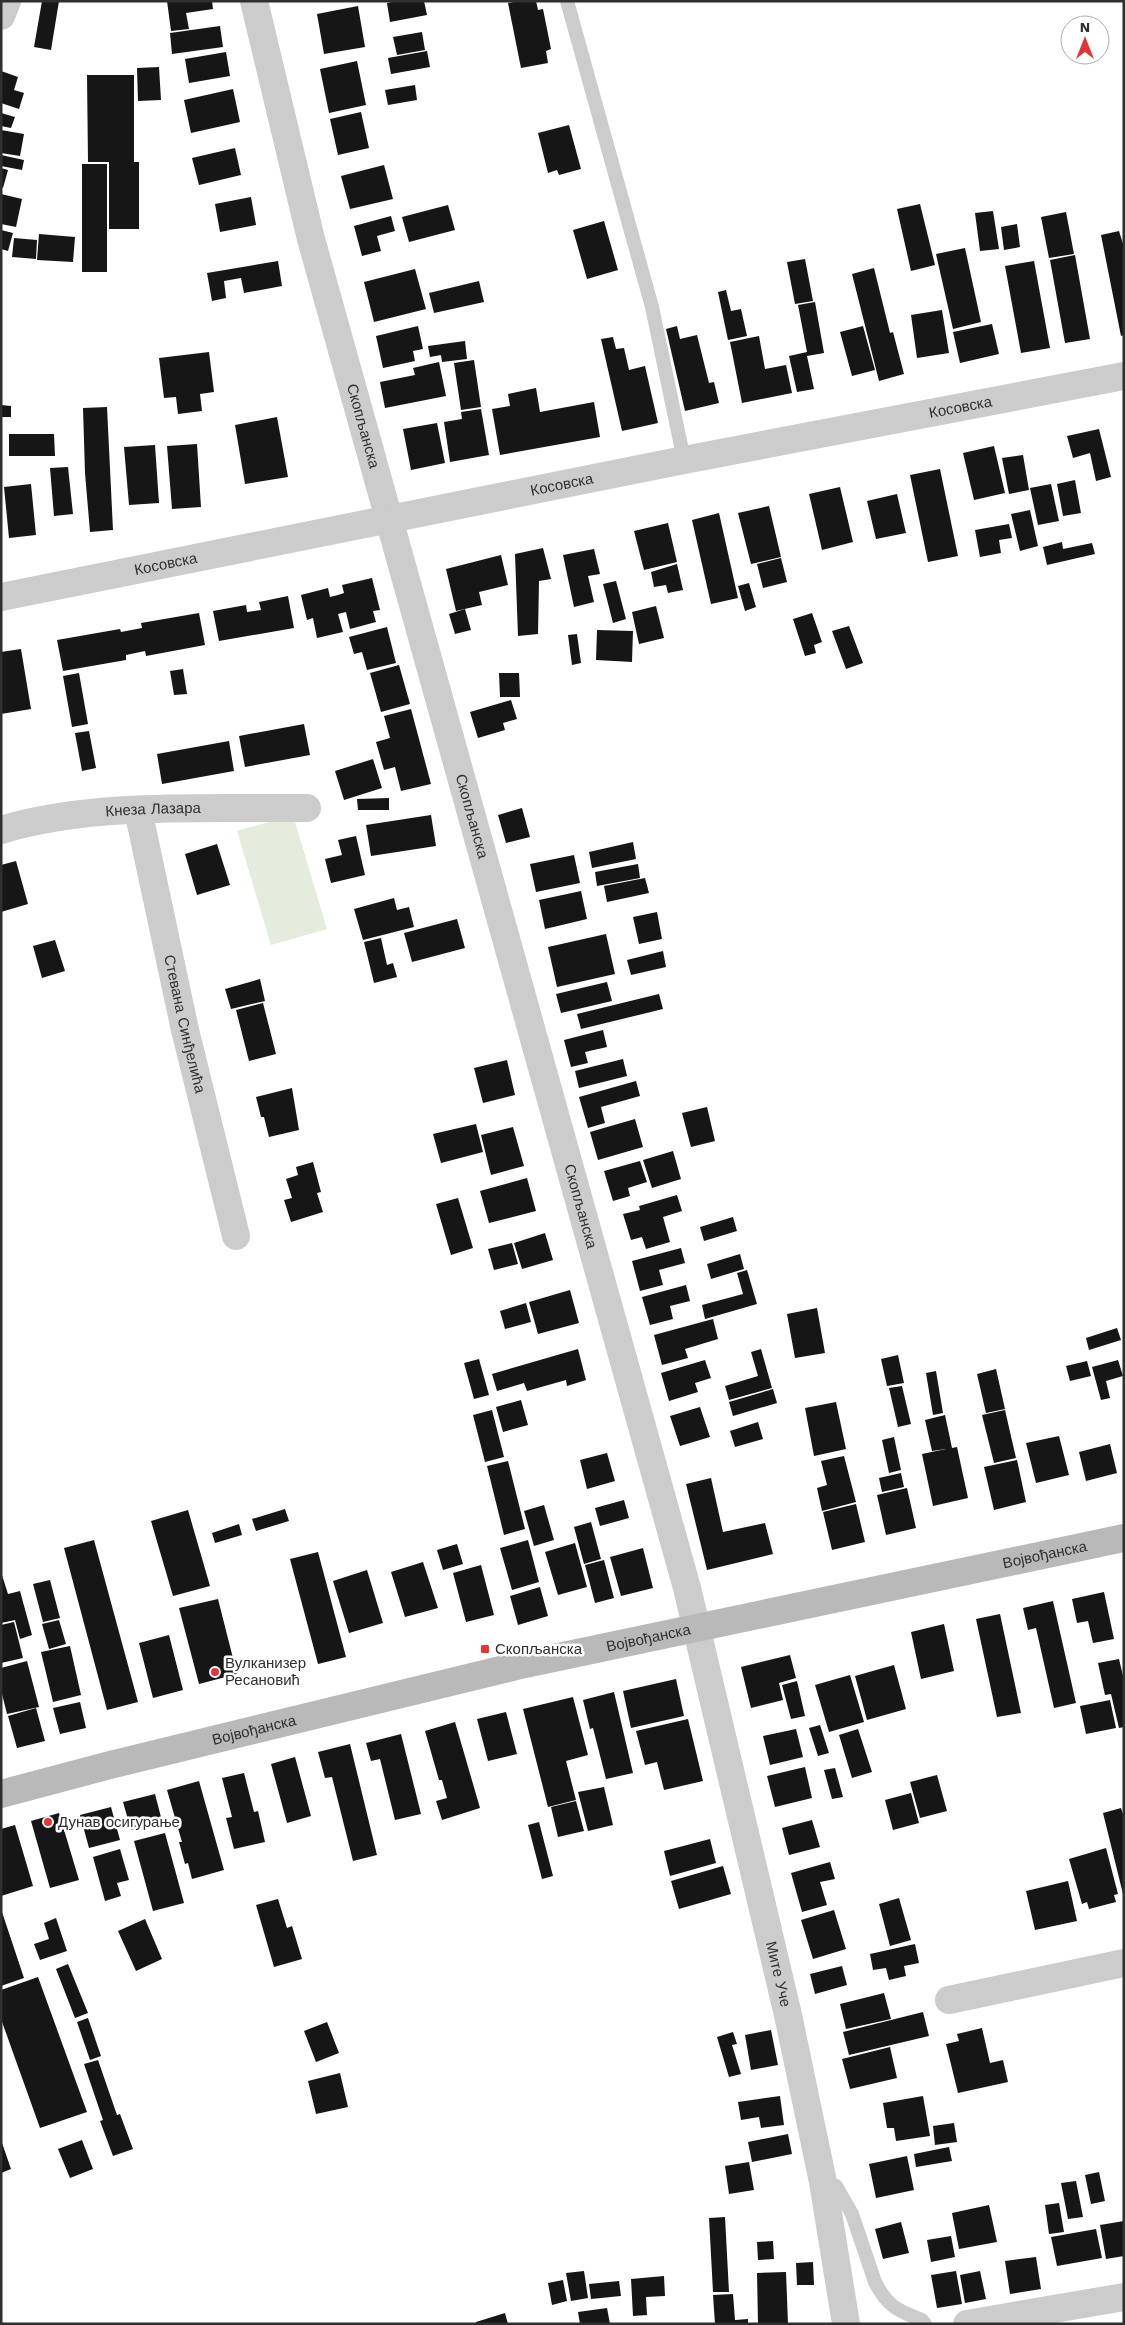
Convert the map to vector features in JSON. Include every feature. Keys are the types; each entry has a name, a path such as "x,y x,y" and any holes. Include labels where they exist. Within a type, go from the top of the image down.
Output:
{"main road":[{"name":"Војвођанска","path":"1,1794 110,1765 525,1664 1124,1538"}],"street":[{"path":"1,16 7,1"},
{"name":"Скопљанска","path":"254,1 311,239 697,1629"},
{"name":"Косовска","path":"1,596 684,460 1124,376"},
{"name":"Кнеза Лазара","path":"1,830 54,818 138,810 307,808"},
{"name":"Стевана Синђелића","path":"138,810 185,1030 236,1236"},
{"name":"Мите Уче","path":"697,1629 788,2015 823,2182 846,2324"},
{"path":"948,2000 1124,1963"},
{"path":"967,2324 1124,2297"}],"lane":[{"path":"567,1 652,307 684,460"},
{"path":"823,2182 836,2186 846,2202 881,2294 895,2308 922,2320 925,2324"}],"green space":[{"path":"293,815 327,929 271,945 237,831"}],"building":[{"path":"42,1 59,1 51,50 34,47"},
{"path":"167,1 212,1 213,9 186,13 189,29 171,31"},
{"path":"424,1 427,15 390,22 387,3"},
{"path":"536,1 538,10 543,9 551,49 546,51 548,63 521,68 508,3"},
{"path":"358,6 365,47 324,54 317,14"},
{"path":"220,26 223,47 172,54 170,33"},
{"path":"422,32 425,50 397,55 393,37"},
{"path":"427,51 430,67 391,74 388,58"},
{"path":"226,52 230,76 189,83 185,59"},
{"path":"357,61 366,105 329,113 320,69"},
{"path":"159,67 161,100 138,101 137,68"},
{"path":"1,71 18,77 14,90 24,93 19,109 1,103"},
{"path":"87,75 134,75 134,162 139,162 139,229 109,229 109,162 88,162"},
{"path":"415,85 417,100 388,105 385,90"},
{"path":"233,89 240,122 191,133 184,100"},
{"path":"361,112 369,148 338,155 330,119"},
{"path":"1,113 15,117 11,128 1,126"},
{"path":"569,125 581,169 559,175 557,170 548,173 538,133"},
{"path":"1,130 24,134 20,156 1,153"},
{"path":"235,148 241,175 199,185 192,158"},
{"path":"1,155 24,160 22,170 1,166"},
{"path":"82,164 107,164 107,272 82,272"},
{"path":"384,165 393,199 350,209 341,176"},
{"path":"1,168 8,170 3,188 1,187"},
{"path":"1,194 22,199 16,227 1,224"},
{"path":"251,197 256,225 220,232 215,204"},
{"path":"920,204 935,265 911,271 897,209"},
{"path":"448,205 455,230 409,242 402,217"},
{"path":"993,211 999,249 980,251 975,213"},
{"path":"1066,212 1074,254 1049,258 1041,217"},
{"path":"391,216 395,231 377,236 381,251 362,256 354,226"},
{"path":"604,221 618,270 587,279 573,230"},
{"path":"1017,224 1020,247 1004,250 1001,227"},
{"path":"1,230 13,233 8,251 1,249"},
{"path":"1119,231 1124,247 1124,335 1121,336 1101,235"},
{"path":"39,234 75,237 73,262 37,260"},
{"path":"14,238 37,240 36,259 12,257"},
{"path":"965,248 981,322 953,329 936,254"},
{"path":"1075,255 1090,339 1065,343 1050,260"},
{"path":"805,259 813,301 795,304 787,262"},
{"path":"278,261 282,286 244,293 241,278 224,281 226,298 212,301 207,273"},
{"path":"1034,261 1050,348 1021,353 1005,266"},
{"path":"874,268 890,333 893,332 904,374 879,381 852,274"},
{"path":"415,269 426,309 374,322 364,282"},
{"path":"479,281 484,302 434,313 429,293"},
{"path":"726,290 731,311 741,309 747,336 728,340 718,292"},
{"path":"815,302 824,353 807,356 814,389 797,392 789,356 807,352 798,305"},
{"path":"942,310 949,353 917,358 911,315"},
{"path":"992,324 999,354 960,363 953,332"},
{"path":"418,326 423,349 413,351 415,361 383,368 376,336"},
{"path":"677,326 680,339 697,335 709,383 714,382 719,403 685,411 666,329"},
{"path":"863,326 875,370 852,376 840,332"},
{"path":"759,336 765,369 786,365 792,393 742,403 730,342"},
{"path":"613,337 616,349 624,348 629,370 645,366 658,423 622,431 601,339"},
{"path":"465,341 467,359 442,362 441,355 430,357 428,346"},
{"path":"209,352 214,392 200,394 202,411 178,414 176,397 164,398 159,358"},
{"path":"474,360 481,407 461,410 454,363"},
{"path":"439,362 446,396 385,408 380,382 415,375 413,368"},
{"path":"536,388 540,412 594,402 600,437 500,455 492,409 510,406 508,394"},
{"path":"1,405 11,406 11,417 1,417"},
{"path":"107,407 113,530 90,532 85,473 83,408"},
{"path":"481,409 489,455 450,462 444,422 462,419 461,412"},
{"path":"277,417 288,477 245,484 235,425"},
{"path":"437,423 445,463 411,470 403,429"},
{"path":"1099,429 1111,477 1096,481 1090,453 1073,458 1067,436"},
{"path":"9,434 54,434 55,456 9,456"},
{"path":"197,444 201,507 172,509 167,446"},
{"path":"155,445 159,503 129,505 124,447"},
{"path":"994,446 1005,493 974,500 963,453"},
{"path":"1023,455 1029,490 1009,494 1002,458"},
{"path":"68,467 73,514 54,516 50,468"},
{"path":"940,469 958,556 928,562 910,475"},
{"path":"1075,480 1081,513 1063,516 1057,484"},
{"path":"31,484 36,535 9,538 4,487"},
{"path":"1051,484 1059,521 1038,525 1030,488"},
{"path":"840,487 853,542 822,550 809,494"},
{"path":"897,494 906,533 876,539 867,501"},
{"path":"769,506 781,557 751,564 738,513"},
{"path":"1030,510 1038,546 1020,551 1011,514"},
{"path":"719,513 738,598 711,604 692,520"},
{"path":"668,523 677,562 644,570 634,531"},
{"path":"1009,524 1012,538 999,540 1001,553 980,557 975,530"},
{"path":"1062,542 1063,549 1092,543 1095,554 1047,565 1043,547"},
{"path":"543,548 551,579 539,581 538,634 518,636 515,554"},
{"path":"594,549 600,574 588,576 594,602 574,607 563,555"},
{"path":"501,555 508,585 479,592 482,605 456,611 446,569"},
{"path":"781,558 787,582 763,588 757,564"},
{"path":"677,564 683,590 668,593 666,585 654,587 651,572"},
{"path":"372,578 380,610 373,611 376,622 350,629 346,612 338,614 343,632 317,638 313,618 307,620 301,595 328,588 330,597 344,593 342,585"},
{"path":"616,581 626,619 613,623 603,584"},
{"path":"749,583 756,607 745,611 738,586"},
{"path":"288,596 294,628 219,641 213,611 246,605 247,612 261,610 259,602"},
{"path":"656,606 664,638 639,644 632,612"},
{"path":"465,609 471,630 455,634 449,614"},
{"path":"199,613 205,645 146,656 145,651 126,655 126,660 63,671 57,640 120,629 121,632 142,628 141,623"},
{"path":"812,613 822,642 814,645 816,653 805,656 793,619"},
{"path":"849,626 863,663 846,669 832,631"},
{"path":"387,627 396,663 367,670 362,652 354,654 349,637"},
{"path":"597,630 633,631 632,662 596,660"},
{"path":"577,634 581,663 572,665 568,635"},
{"path":"21,649 31,709 1,714 1,652"},
{"path":"399,665 410,704 381,712 370,673"},
{"path":"183,669 187,694 174,695 170,671"},
{"path":"79,673 88,724 72,727 63,676"},
{"path":"499,673 519,673 520,697 500,697"},
{"path":"511,700 517,719 503,723 505,730 478,738 470,712"},
{"path":"411,709 431,784 401,791 395,767 384,770 376,742 390,738 384,716"},
{"path":"304,724 310,755 245,767 239,736"},
{"path":"89,731 96,768 82,771 75,733"},
{"path":"229,741 234,771 162,784 157,754"},
{"path":"373,759 382,788 344,800 335,771"},
{"path":"389,798 389,810 358,810 357,799"},
{"path":"522,808 530,837 506,843 498,815"},
{"path":"431,815 436,846 371,856 366,825"},
{"path":"356,836 365,875 331,883 325,859 342,855 338,840"},
{"path":"633,842 636,859 592,868 589,852"},
{"path":"217,844 230,885 197,895 185,854"},
{"path":"574,855 580,883 536,892 530,864"},
{"path":"16,861 28,904 1,912 1,865"},
{"path":"638,864 640,878 597,886 595,872"},
{"path":"645,878 649,893 607,902 604,886"},
{"path":"581,891 587,919 545,929 539,900"},
{"path":"394,898 397,910 409,907 414,927 363,940 354,909"},
{"path":"657,912 662,939 639,944 633,917"},
{"path":"457,919 465,948 412,962 404,933"},
{"path":"606,934 615,974 557,987 548,947"},
{"path":"381,938 387,965 393,963 397,977 374,983 364,942"},
{"path":"55,940 65,971 42,978 33,946"},
{"path":"663,951 666,967 631,975 627,960"},
{"path":"260,979 265,1001 231,1009 225,989"},
{"path":"607,982 612,1001 561,1013 556,994"},
{"path":"659,994 663,1009 581,1029 577,1014"},
{"path":"263,1003 276,1054 249,1061 236,1010"},
{"path":"603,1030 607,1047 585,1052 588,1063 571,1067 564,1040"},
{"path":"623,1059 627,1076 579,1088 575,1071"},
{"path":"507,1060 515,1095 483,1103 474,1068"},
{"path":"636,1081 640,1096 601,1107 605,1123 588,1128 579,1097"},
{"path":"292,1088 299,1130 269,1137 256,1097"},
{"path":"707,1107 715,1141 691,1147 682,1113"},
{"path":"635,1119 643,1147 598,1160 590,1132"},
{"path":"476,1124 483,1152 441,1163 433,1134"},
{"path":"513,1127 524,1166 491,1175 481,1135"},
{"path":"673,1151 681,1179 652,1188 643,1160"},
{"path":"640,1161 647,1182 628,1188 630,1196 613,1201 604,1171"},
{"path":"313,1162 321,1192 317,1193 323,1212 291,1222 284,1200 292,1198 286,1179 298,1175 296,1167"},
{"path":"527,1178 536,1211 489,1223 480,1191"},
{"path":"677,1195 682,1211 663,1217 670,1242 646,1249 642,1237 631,1240 623,1214 640,1210 639,1206"},
{"path":"458,1198 473,1248 451,1255 436,1204"},
{"path":"733,1217 737,1231 704,1241 700,1227"},
{"path":"545,1233 553,1260 522,1269 514,1243"},
{"path":"512,1243 518,1264 494,1270 488,1249"},
{"path":"681,1248 685,1263 659,1270 663,1285 640,1291 632,1261"},
{"path":"740,1254 744,1269 711,1279 707,1264"},
{"path":"747,1270 757,1304 705,1319 702,1305 743,1294 737,1273"},
{"path":"686,1285 690,1301 670,1306 673,1319 650,1325 642,1297"},
{"path":"570,1290 579,1323 538,1334 529,1302"},
{"path":"526,1303 531,1322 505,1329 500,1311"},
{"path":"817,1308 825,1353 795,1358 787,1314"},
{"path":"713,1319 718,1339 685,1349 688,1358 662,1365 654,1335"},
{"path":"1117,1328 1121,1340 1089,1350 1086,1338"},
{"path":"578,1349 586,1380 567,1386 566,1380 527,1391 524,1383 497,1391 492,1374"},
{"path":"761,1349 772,1388 729,1400 725,1386 758,1376 751,1352"},
{"path":"898,1355 904,1383 887,1386 881,1359"},
{"path":"479,1359 489,1395 474,1399 464,1363"},
{"path":"705,1360 711,1378 695,1383 698,1392 669,1401 661,1373"},
{"path":"1118,1360 1123,1376 1106,1381 1110,1398 1101,1400 1092,1367"},
{"path":"1087,1361 1091,1376 1070,1381 1066,1366"},
{"path":"996,1369 1005,1409 986,1413 977,1374"},
{"path":"936,1371 943,1413 933,1415 926,1373"},
{"path":"902,1386 911,1424 898,1427 889,1388"},
{"path":"773,1389 777,1403 733,1416 729,1402"},
{"path":"521,1400 528,1425 503,1432 496,1407"},
{"path":"836,1402 846,1449 814,1456 805,1408"},
{"path":"700,1407 710,1437 680,1446 670,1416"},
{"path":"492,1410 504,1457 485,1462 473,1415"},
{"path":"1005,1410 1016,1458 994,1463 982,1415"},
{"path":"945,1415 952,1448 957,1447 968,1498 933,1506 922,1454 946,1449 932,1451 925,1420"},
{"path":"758,1422 763,1439 735,1447 730,1431"},
{"path":"1059,1436 1069,1475 1036,1483 1026,1443"},
{"path":"894,1437 901,1470 889,1473 882,1440"},
{"path":"1110,1444 1117,1473 1086,1481 1079,1452"},
{"path":"607,1453 615,1481 587,1489 580,1460"},
{"path":"844,1456 856,1502 822,1511 817,1488 827,1485 821,1461"},
{"path":"1017,1460 1026,1502 994,1510 984,1467"},
{"path":"508,1461 525,1529 504,1535 487,1466"},
{"path":"901,1473 904,1487 882,1492 879,1478"},
{"path":"711,1478 723,1532 765,1523 773,1554 707,1570 686,1484"},
{"path":"907,1488 916,1528 886,1535 877,1495"},
{"path":"624,1500 629,1518 600,1526 595,1508"},
{"path":"856,1504 865,1542 832,1550 823,1512"},
{"path":"544,1505 554,1540 534,1546 524,1511"},
{"path":"285,1509 289,1521 256,1531 252,1519"},
{"path":"188,1510 210,1586 173,1596 151,1521"},
{"path":"591,1522 601,1559 584,1564 574,1527"},
{"path":"239,1524 242,1535 215,1543 212,1533"},
{"path":"94,1540 138,1702 107,1710 64,1548"},
{"path":"528,1540 539,1582 512,1590 500,1548"},
{"path":"575,1543 587,1587 558,1595 545,1552"},
{"path":"457,1544 463,1564 443,1570 437,1550"},
{"path":"643,1548 653,1588 621,1596 610,1557"},
{"path":"318,1552 346,1657 318,1664 290,1559"},
{"path":"604,1560 614,1598 595,1603 585,1565"},
{"path":"423,1562 438,1608 405,1617 391,1572"},
{"path":"481,1565 494,1615 466,1622 453,1573"},
{"path":"367,1570 383,1623 349,1633 333,1581"},
{"path":"1,1572 8,1594 20,1591 32,1635 20,1639 15,1620 1,1623"},
{"path":"50,1580 60,1618 43,1622 33,1584"},
{"path":"540,1587 548,1616 518,1625 510,1596"},
{"path":"1104,1592 1114,1639 1093,1643 1088,1621 1077,1623 1072,1599"},
{"path":"218,1599 237,1674 199,1684 179,1608"},
{"path":"1053,1601 1076,1703 1054,1708 1036,1628 1028,1630 1023,1608"},
{"path":"1000,1614 1021,1713 997,1717 976,1619"},
{"path":"59,1620 66,1644 49,1649 42,1624"},
{"path":"14,1622 23,1658 1,1663 1,1625"},
{"path":"944,1624 954,1671 921,1679 911,1632"},
{"path":"169,1635 183,1690 153,1698 139,1643"},
{"path":"70,1646 81,1695 53,1702 41,1652"},
{"path":"790,1655 796,1678 779,1683 783,1700 751,1708 741,1667"},
{"path":"1119,1659 1124,1680 1124,1727 1119,1728 1111,1694 1105,1695 1098,1663"},
{"path":"27,1661 39,1707 7,1714 1,1690 1,1668"},
{"path":"894,1665 906,1709 867,1720 855,1676"},
{"path":"850,1675 864,1722 829,1732 815,1685"},
{"path":"676,1679 684,1716 631,1728 623,1691"},
{"path":"797,1681 805,1716 791,1719 782,1685"},
{"path":"614,1692 633,1773 606,1779 593,1728 590,1729 583,1700"},
{"path":"573,1697 588,1755 566,1761 576,1800 548,1807 523,1709"},
{"path":"1110,1700 1116,1728 1086,1734 1080,1706"},
{"path":"80,1702 86,1728 60,1734 53,1708"},
{"path":"36,1708 45,1741 17,1748 8,1716"},
{"path":"506,1712 517,1754 488,1761 477,1719"},
{"path":"688,1719 703,1781 664,1790 657,1762 645,1765 636,1731"},
{"path":"455,1722 480,1808 442,1820 436,1801 447,1798 442,1780 439,1780 425,1731"},
{"path":"820,1725 829,1753 818,1756 809,1728"},
{"path":"796,1729 803,1757 770,1765 763,1736"},
{"path":"858,1729 872,1772 852,1778 839,1735"},
{"path":"401,1734 421,1814 395,1820 380,1759 371,1761 366,1743"},
{"path":"350,1744 377,1855 353,1861 332,1777 325,1778 318,1752"},
{"path":"295,1757 311,1816 287,1823 271,1764"},
{"path":"805,1767 812,1798 775,1807 767,1776"},
{"path":"835,1768 843,1797 832,1799 824,1770"},
{"path":"244,1773 254,1812 258,1811 265,1842 234,1849 226,1818 232,1817 222,1778"},
{"path":"937,1775 947,1811 920,1818 910,1782"},
{"path":"199,1781 224,1870 192,1879 188,1863 185,1864 179,1842 182,1842 167,1790"},
{"path":"604,1787 613,1825 588,1831 578,1792"},
{"path":"911,1793 919,1823 893,1830 885,1800"},
{"path":"155,1794 162,1821 131,1830 123,1802"},
{"path":"576,1801 584,1831 558,1837 551,1807"},
{"path":"111,1807 120,1840 89,1848 80,1815"},
{"path":"1121,1808 1124,1817 1123,1894 1103,1813"},
{"path":"59,1813 79,1880 50,1888 31,1821"},
{"path":"812,1820 820,1847 789,1855 782,1828"},
{"path":"539,1822 553,1876 542,1879 528,1825"},
{"path":"15,1825 33,1886 1,1896 1,1829"},
{"path":"165,1833 184,1903 153,1911 134,1841"},
{"path":"710,1839 716,1863 670,1876 664,1851"},
{"path":"1106,1848 1118,1894 1114,1895 1116,1902 1089,1909 1087,1902 1082,1904 1069,1859"},
{"path":"120,1849 129,1880 117,1883 121,1896 105,1901 93,1857"},
{"path":"830,1862 835,1879 820,1882 827,1905 802,1912 791,1873"},
{"path":"723,1866 731,1894 679,1909 671,1881"},
{"path":"1068,1881 1077,1921 1035,1930 1026,1891"},
{"path":"899,1898 911,1940 890,1946 879,1904"},
{"path":"278,1899 287,1928 292,1926 302,1959 274,1967 256,1905"},
{"path":"1,1909 24,1978 1,1986"},
{"path":"834,1910 846,1949 813,1959 801,1920"},
{"path":"56,1918 67,1951 40,1960 34,1944 49,1939 44,1923"},
{"path":"145,1919 162,1959 136,1971 118,1931"},
{"path":"915,1944 919,1963 904,1966 906,1976 889,1980 886,1968 873,1970 870,1954"},
{"path":"68,1964 88,2013 75,2018 56,1969"},
{"path":"842,1966 847,1985 815,1994 810,1974"},
{"path":"38,1977 87,2112 40,2128 1,2019 1,1990"},
{"path":"884,1993 891,2019 846,2029 840,2004"},
{"path":"923,2012 929,2036 849,2055 843,2032"},
{"path":"88,2018 101,2056 90,2060 77,2022"},
{"path":"327,2022 339,2053 316,2062 304,2031"},
{"path":"982,2028 990,2063 1003,2060 1008,2082 958,2093 946,2044 959,2041 957,2034"},
{"path":"771,2030 778,2065 751,2070 745,2035"},
{"path":"733,2032 737,2044 732,2045 741,2074 729,2077 717,2037"},
{"path":"890,2047 897,2078 850,2089 842,2059"},
{"path":"98,2060 117,2115 120,2114 133,2149 113,2156 100,2121 103,2120 84,2064"},
{"path":"340,2073 348,2107 316,2114 308,2081"},
{"path":"780,2096 784,2125 761,2128 759,2117 741,2120 738,2102"},
{"path":"923,2096 930,2136 896,2141 894,2128 887,2128 883,2103"},
{"path":"954,2123 957,2142 935,2145 933,2126"},
{"path":"788,2134 792,2154 752,2162 748,2142"},
{"path":"1,2140 11,2169 1,2173"},
{"path":"82,2140 93,2169 70,2178 58,2149"},
{"path":"949,2147 952,2161 916,2167 914,2154"},
{"path":"907,2156 914,2190 876,2198 869,2164"},
{"path":"749,2162 754,2190 729,2194 725,2166"},
{"path":"1099,2172 1105,2201 1091,2204 1085,2175"},
{"path":"1076,2181 1083,2217 1068,2219 1061,2183"},
{"path":"1059,2203 1064,2232 1049,2234 1045,2205"},
{"path":"989,2205 997,2242 959,2249 952,2213"},
{"path":"725,2217 729,2292 713,2292 709,2218"},
{"path":"1124,2221 1124,2256 1106,2259 1100,2225"},
{"path":"901,2222 909,2253 883,2259 875,2229"},
{"path":"1096,2229 1102,2258 1057,2266 1051,2237"},
{"path":"951,2236 955,2257 931,2262 927,2240"},
{"path":"773,2241 774,2259 758,2260 757,2242"},
{"path":"1036,2257 1041,2289 1010,2294 1005,2261"},
{"path":"813,2262 814,2285 797,2285 796,2263"},
{"path":"584,2271 588,2298 571,2301 566,2273"},
{"path":"956,2271 962,2304 937,2308 931,2275"},
{"path":"980,2271 986,2299 965,2303 960,2275"},
{"path":"786,2272 788,2324 758,2324 757,2273"},
{"path":"664,2276 665,2296 646,2297 647,2315 633,2316 631,2279"},
{"path":"563,2280 567,2301 552,2305 548,2283"},
{"path":"619,2281 621,2296 591,2299 589,2284"},
{"path":"733,2294 735,2320 748,2319 748,2324 715,2324 713,2295"},
{"path":"607,2308 610,2324 580,2324 578,2312"},
{"path":"505,2313 508,2324 476,2324 476,2322"}],"place":[{"name":"Скопљанска","path":"485,1649"},
{"name":"Вулканизер Ресановић","path":"215,1672"},
{"name":"Дунав осигурање","path":"48,1822"}]}
